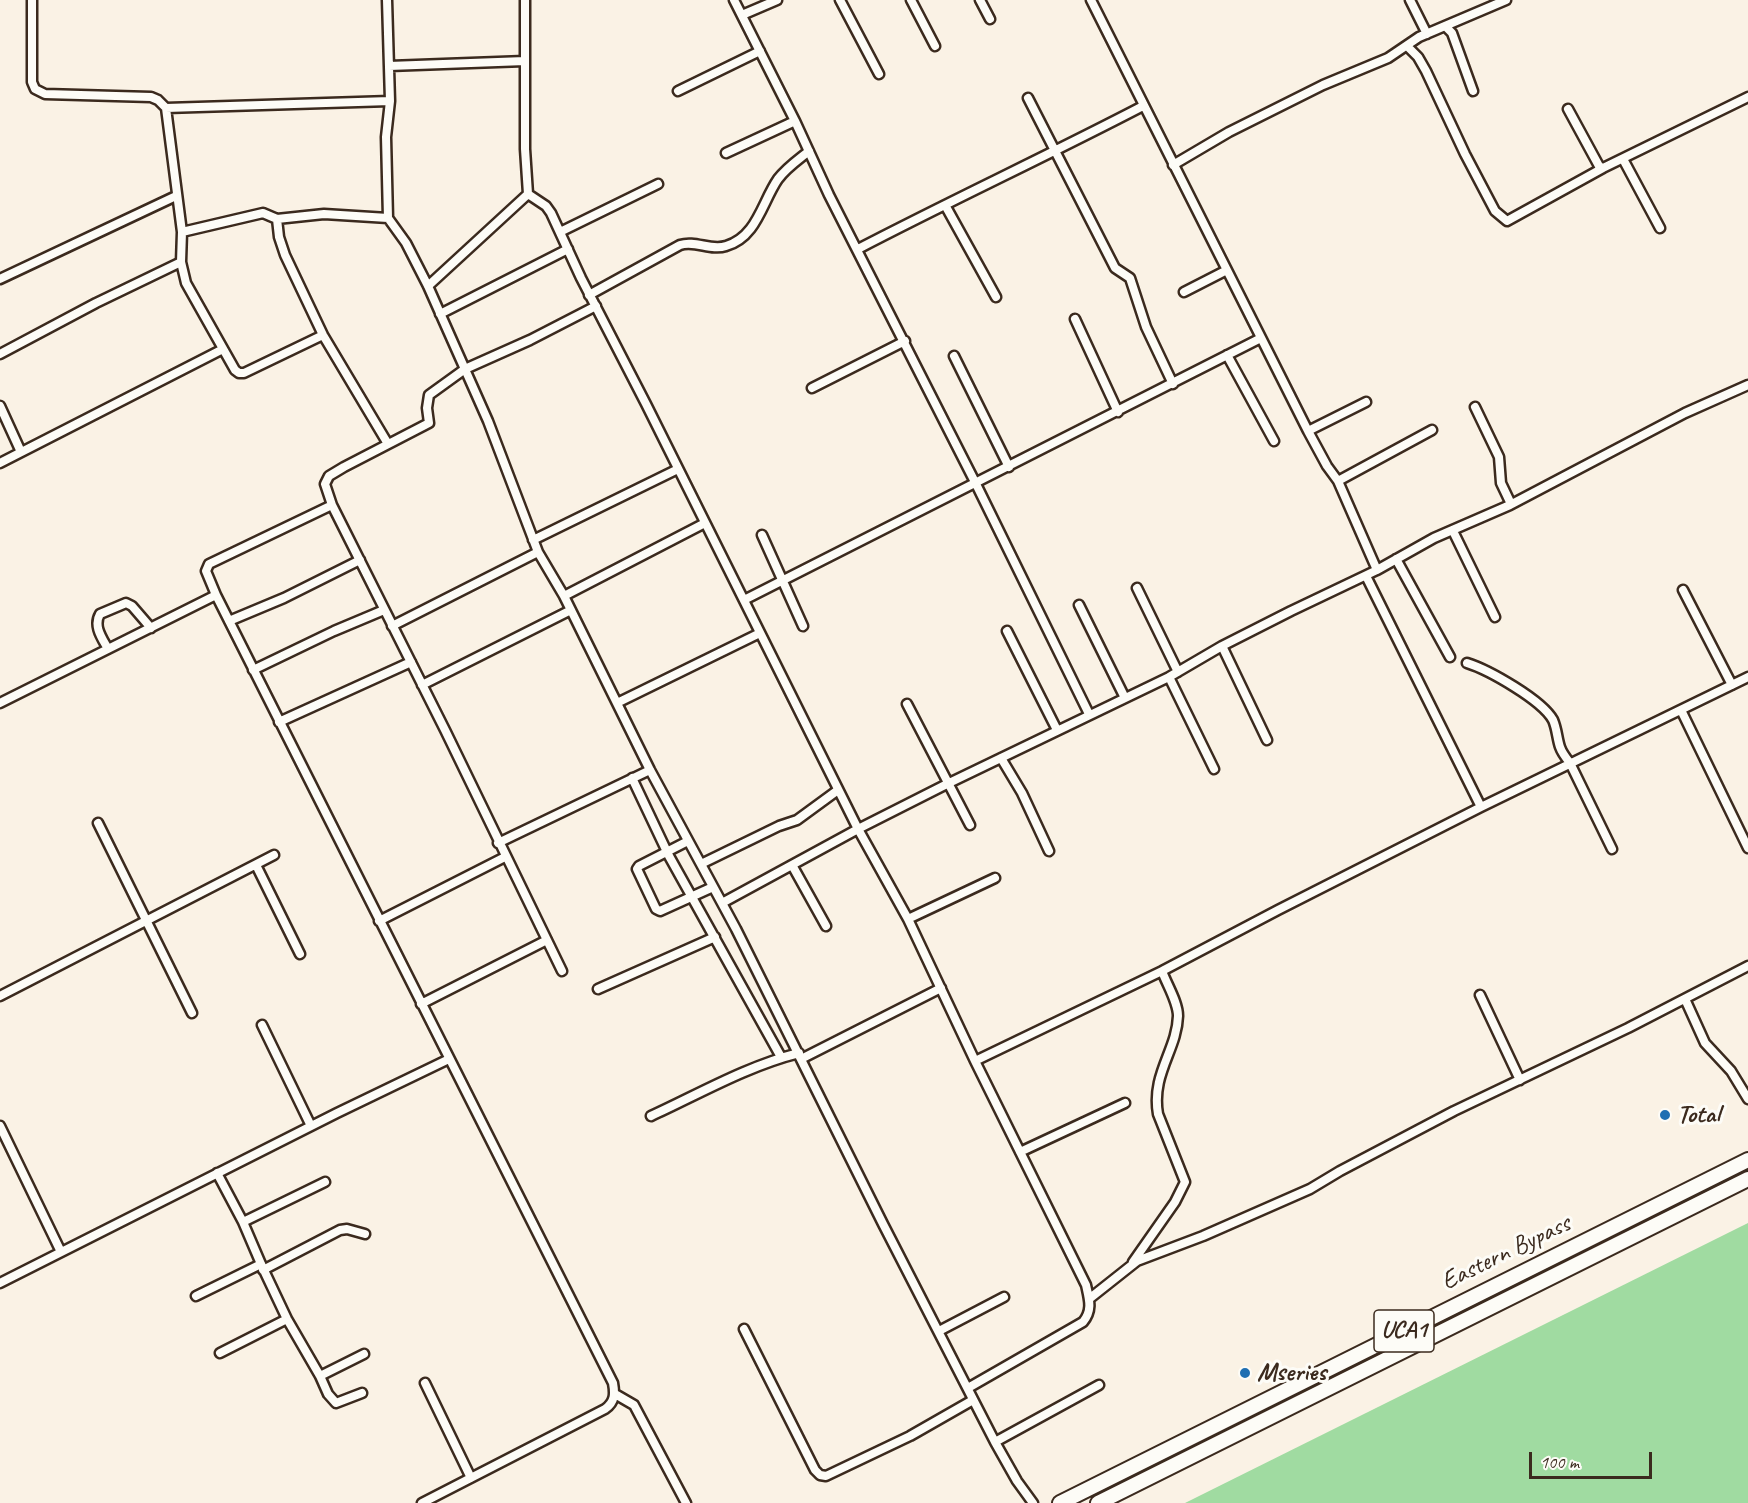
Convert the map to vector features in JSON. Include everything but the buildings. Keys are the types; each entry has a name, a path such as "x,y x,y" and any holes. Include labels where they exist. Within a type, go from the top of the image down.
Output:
{"main road":[{"name":"Eastern Bypass","path":"1060,1503 1748,1160"},
{"name":"Eastern Bypass","path":"1098,1503 1748,1179"},
{"path":"1457,1305 1464,1321"}],"street":[{"path":"32,0 32,82 35,89 45,94 151,97 166,108 182,232 181,262 186,283 235,370 244,373 323,335"},
{"path":"387,0 390,101 386,137 388,218 406,243 428,286 488,421 537,552 564,596 650,770 722,903 994,1442 1033,1503"},
{"path":"525,0 525,149 528,194"},
{"path":"734,0 1089,714"},
{"path":"742,15 777,0"},
{"path":"840,0 879,74"},
{"path":"911,0 935,46"},
{"path":"980,0 990,19"},
{"path":"1091,0 1308,431 1338,481 1377,570"},
{"path":"1410,0 1426,34"},
{"path":"1173,165 1229,132 1323,85 1388,58 1419,37 1506,0"},
{"path":"1446,27 1452,33 1473,91"},
{"path":"1407,46 1418,57 1426,71 1495,211 1507,220 1603,168 1748,97"},
{"path":"678,91 760,51"},
{"path":"389,66 525,61"},
{"path":"1028,98 1115,268 1130,278 1146,327 1173,384"},
{"path":"166,108 390,101"},
{"path":"858,249 1143,106"},
{"path":"1568,109 1599,166 1603,168"},
{"path":"726,153 795,121"},
{"path":"589,295 680,245 690,243 719,247 731,244 746,234 754,225 773,187 786,169 809,151"},
{"path":"1623,159 1660,228"},
{"path":"560,232 658,184"},
{"path":"528,194 546,206 551,213 589,295 838,790 908,920 1086,1285 1089,1313 1083,1322 968,1388"},
{"path":"428,286 528,194"},
{"path":"0,279 176,196"},
{"path":"945,205 996,297"},
{"path":"182,232 263,213 277,219 324,214 388,218"},
{"path":"277,219 279,237 285,255 323,335 388,444"},
{"path":"440,314 568,249"},
{"path":"0,354 96,303 181,262"},
{"path":"1184,292 1227,270"},
{"path":"562,971 326,493 325,484 329,476 429,423 429,395 465,369 530,340 596,306"},
{"path":"1075,319 1118,412"},
{"path":"744,600 1261,338"},
{"path":"813,388 905,341"},
{"path":"0,463 223,349"},
{"path":"1227,355 1274,441"},
{"path":"954,356 1009,467"},
{"path":"722,903 858,829 947,784 1169,677 1222,646 1305,604 1511,504 1685,413 1748,385"},
{"path":"1308,431 1366,402"},
{"path":"0,406 21,452"},
{"path":"1475,407 1499,458 1501,483 1511,504"},
{"path":"1338,481 1432,430"},
{"path":"533,540 678,469"},
{"path":"332,505 209,564 206,571 279,722 613,1383 615,1394 611,1405 605,1409 422,1503"},
{"path":"564,596 705,523"},
{"path":"1453,531 1495,618"},
{"path":"762,535 803,626"},
{"path":"392,626 537,552"},
{"path":"229,621 284,598 360,560"},
{"path":"1396,560 1450,657"},
{"path":"1366,576 1481,807"},
{"path":"1137,588 1178,672"},
{"path":"1683,590 1732,685"},
{"path":"0,703 216,595"},
{"path":"108,649 98,632 97,622 100,614 126,603 132,606 151,628"},
{"path":"1079,605 1125,698"},
{"path":"253,670 384,610"},
{"path":"422,685 571,610"},
{"path":"1007,631 1057,730"},
{"path":"617,703 760,633"},
{"path":"1222,646 1268,740"},
{"path":"279,722 411,662"},
{"path":"1467,663 1486,670 1547,711 1555,725 1562,752 1612,849"},
{"path":"1169,677 1214,770"},
{"path":"975,1061 1162,971 1481,807 1748,677"},
{"path":"907,704 970,825"},
{"path":"1681,710 1748,848"},
{"path":"1001,758 1022,793 1049,851"},
{"path":"498,843 650,770"},
{"path":"632,778 667,852 781,1058"},
{"path":"701,864 779,826 797,820 838,790"},
{"path":"98,823 192,1013"},
{"path":"688,841 637,869 656,909 660,911 713,887"},
{"path":"0,996 274,855"},
{"path":"379,921 505,857"},
{"path":"256,865 300,954"},
{"path":"792,865 826,927"},
{"path":"908,920 995,878"},
{"path":"598,989 715,937"},
{"path":"421,1004 547,940"},
{"path":"1089,1299 1131,1265 1152,1254 1203,1236 1310,1189 1454,1111 1748,966"},
{"path":"1131,1265 1175,1202 1185,1182 1156,1104 1161,1071 1178,1017 1162,971"},
{"path":"651,1116 740,1074 781,1058 800,1056 941,988"},
{"path":"1480,995 1520,1080"},
{"path":"1685,999 1705,1043 1731,1071 1748,1099"},
{"path":"262,1025 311,1126"},
{"path":"0,1283 449,1059"},
{"path":"1020,1152 1125,1103"},
{"path":"0,1126 61,1252"},
{"path":"217,1173 243,1222 288,1319 328,1394 336,1403 362,1393"},
{"path":"243,1222 325,1182"},
{"path":"196,1296 340,1230 347,1229 365,1234"},
{"path":"939,1331 1004,1297"},
{"path":"220,1353 288,1319"},
{"path":"744,1329 815,1470 820,1475 825,1476 885,1449 973,1400"},
{"path":"320,1376 364,1354"},
{"path":"425,1383 471,1478"},
{"path":"994,1442 1099,1385"},
{"path":"615,1394 634,1405 686,1503"}],"green space":[{"path":"1748,1223 1748,1503 1185,1503"}],"place":[{"name":"Total","path":"1665,1115"},
{"name":"Mseries","path":"1245,1373"}]}
